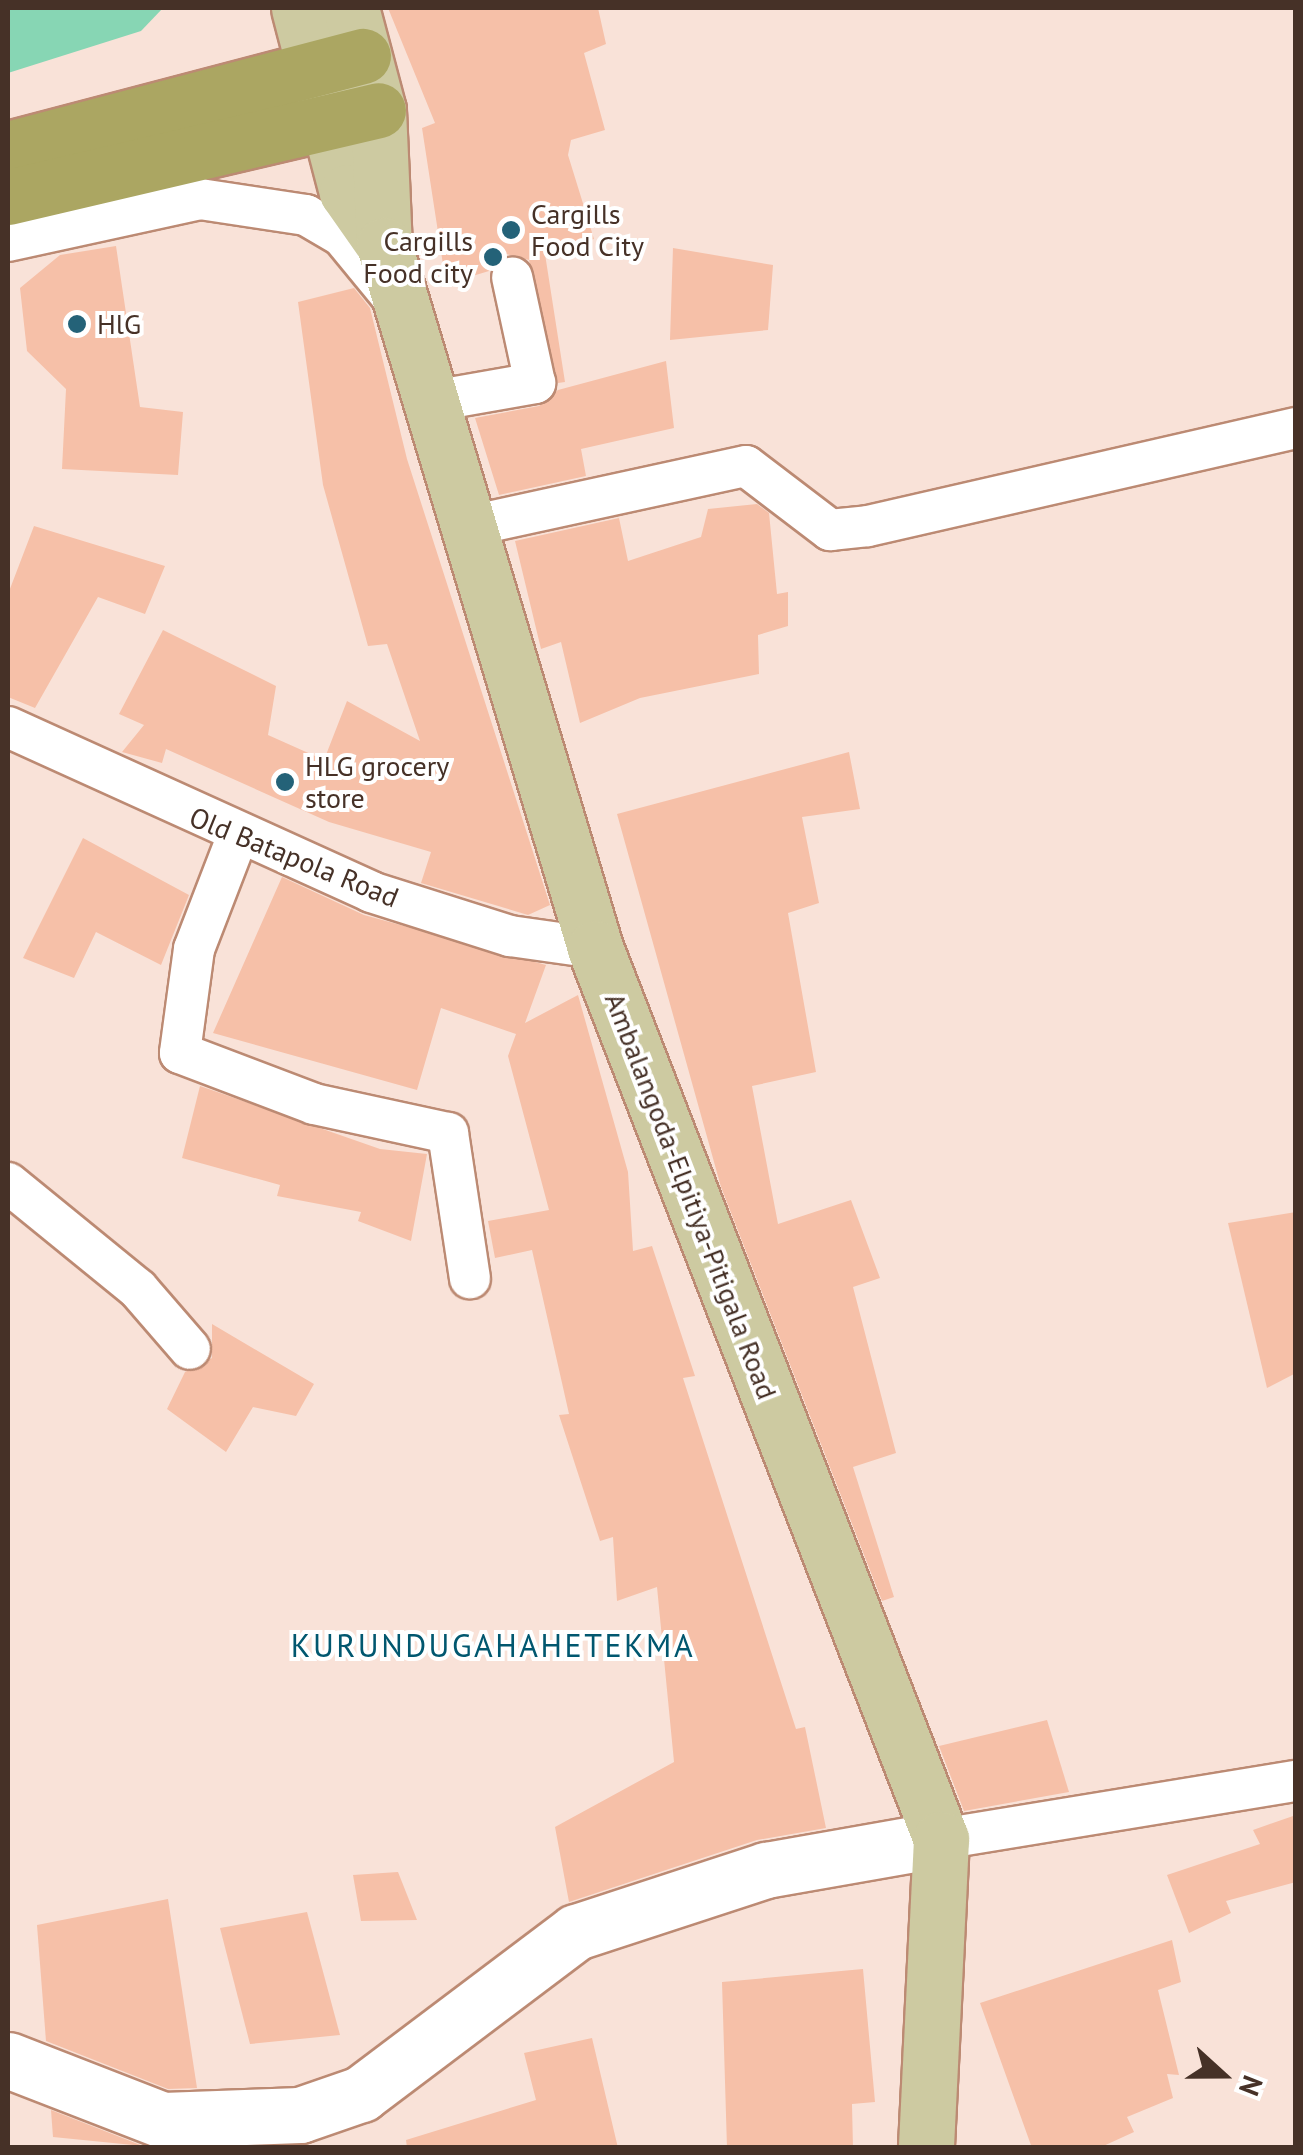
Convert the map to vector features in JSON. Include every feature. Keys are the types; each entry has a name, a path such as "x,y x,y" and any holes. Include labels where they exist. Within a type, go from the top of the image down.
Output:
{"highway":[{"path":"8,148 343,44"},
{"path":"8,198 352,117"}],"main road":[{"name":"Ambalangoda-Elpitiya-Pitigala Road","path":"298,8 343,44 352,117 384,246 595,948 940,1839 926,2148"}],"street":[{"path":"8,241 200,199 306,215 342,236 407,316"},
{"path":"433,401 535,384 512,278"},
{"path":"470,526 746,466 830,530 868,526 1296,428"},
{"name":"Old Batapola Road","path":"8,727 238,836 371,892 510,936 595,948"},
{"path":"238,836 194,948 180,1053 314,1104 448,1133 470,1278"},
{"path":"8,1183 138,1290 190,1349"},
{"path":"8,2060 163,2120 300,2115 361,2094 576,1932 766,1870 1296,1781"}],"green space":[{"path":"8,8 163,8 141,31 8,73"}],"building":[{"path":"388,8 598,8 606,44 584,53 605,130 571,140 568,155 594,239 545,254 565,382 558,383 529,260 506,254 489,271 446,284 422,128 435,123"},
{"path":"116,246 140,407 183,412 178,475 62,469 66,389 27,351 20,288 60,255"},
{"path":"673,248 773,265 768,330 670,340"},
{"path":"354,288 370,308 407,459 550,905 528,915 421,883 431,852 329,822 166,749 162,763 122,752 144,725 119,714 163,630 276,686 268,735 324,760 347,701 420,741 387,644 368,646 323,485 298,302"},
{"path":"666,361 674,428 581,449 586,476 499,495 475,418 539,406 558,390"},
{"path":"757,504 769,513 777,594 788,592 788,626 758,635 759,674 640,698 580,723 561,642 541,649 515,541 619,518 628,561 701,537 708,509"},
{"path":"34,526 165,566 145,614 98,597 35,708 8,697 8,594"},
{"path":"849,752 860,809 802,817 819,903 788,913 816,1072 752,1086 778,1224 851,1200 880,1278 853,1287 896,1453 853,1467 894,1597 882,1601 721,1187 617,814"},
{"path":"83,838 189,895 161,965 96,932 74,978 23,958"},
{"path":"282,877 364,915 546,965 525,1023 578,995 628,1172 633,1251 652,1246 695,1376 683,1378 796,1729 805,1727 826,1828 757,1840 569,1902 555,1827 674,1762 657,1587 617,1601 613,1537 600,1541 559,1415 569,1414 532,1250 495,1258 488,1221 549,1210 508,1056 516,1034 441,1008 417,1090 213,1033"},
{"path":"200,1086 380,1149 427,1154 411,1241 358,1221 361,1212 277,1196 280,1185 182,1158"},
{"path":"1296,1212 1296,1373 1267,1388 1228,1223"},
{"path":"212,1324 314,1384 296,1416 253,1407 226,1452 167,1409 185,1372 212,1358"},
{"path":"1047,1720 1069,1792 964,1811 939,1746"},
{"path":"1296,1815 1296,1882 1226,1901 1231,1913 1189,1933 1167,1875 1260,1844 1253,1830"},
{"path":"398,1872 417,1920 361,1921 353,1875"},
{"path":"168,1899 197,2088 168,2089 46,2041 37,1925"},
{"path":"307,1912 340,2035 250,2044 220,1928"},
{"path":"1172,1940 1181,1982 1158,1990 1179,2075 1167,2074 1173,2098 1127,2117 1134,2132 1099,2148 1032,2148 980,2003"},
{"path":"863,1969 875,2102 852,2104 853,2148 727,2148 722,1982"},
{"path":"592,2038 618,2148 407,2148 406,2140 536,2100 524,2053"},
{"path":"51,2110 143,2146 53,2137"}],"place":[{"name":"Cargills Food City","path":"511,230"},
{"name":"Cargills Food city","path":"493,257"},
{"name":"HlG","path":"77,324"},
{"name":"HLG grocery store","path":"285,782"}],"district":[{"name":"KURUNDUGAHAHETEKMA","path":"493,1645"}]}
